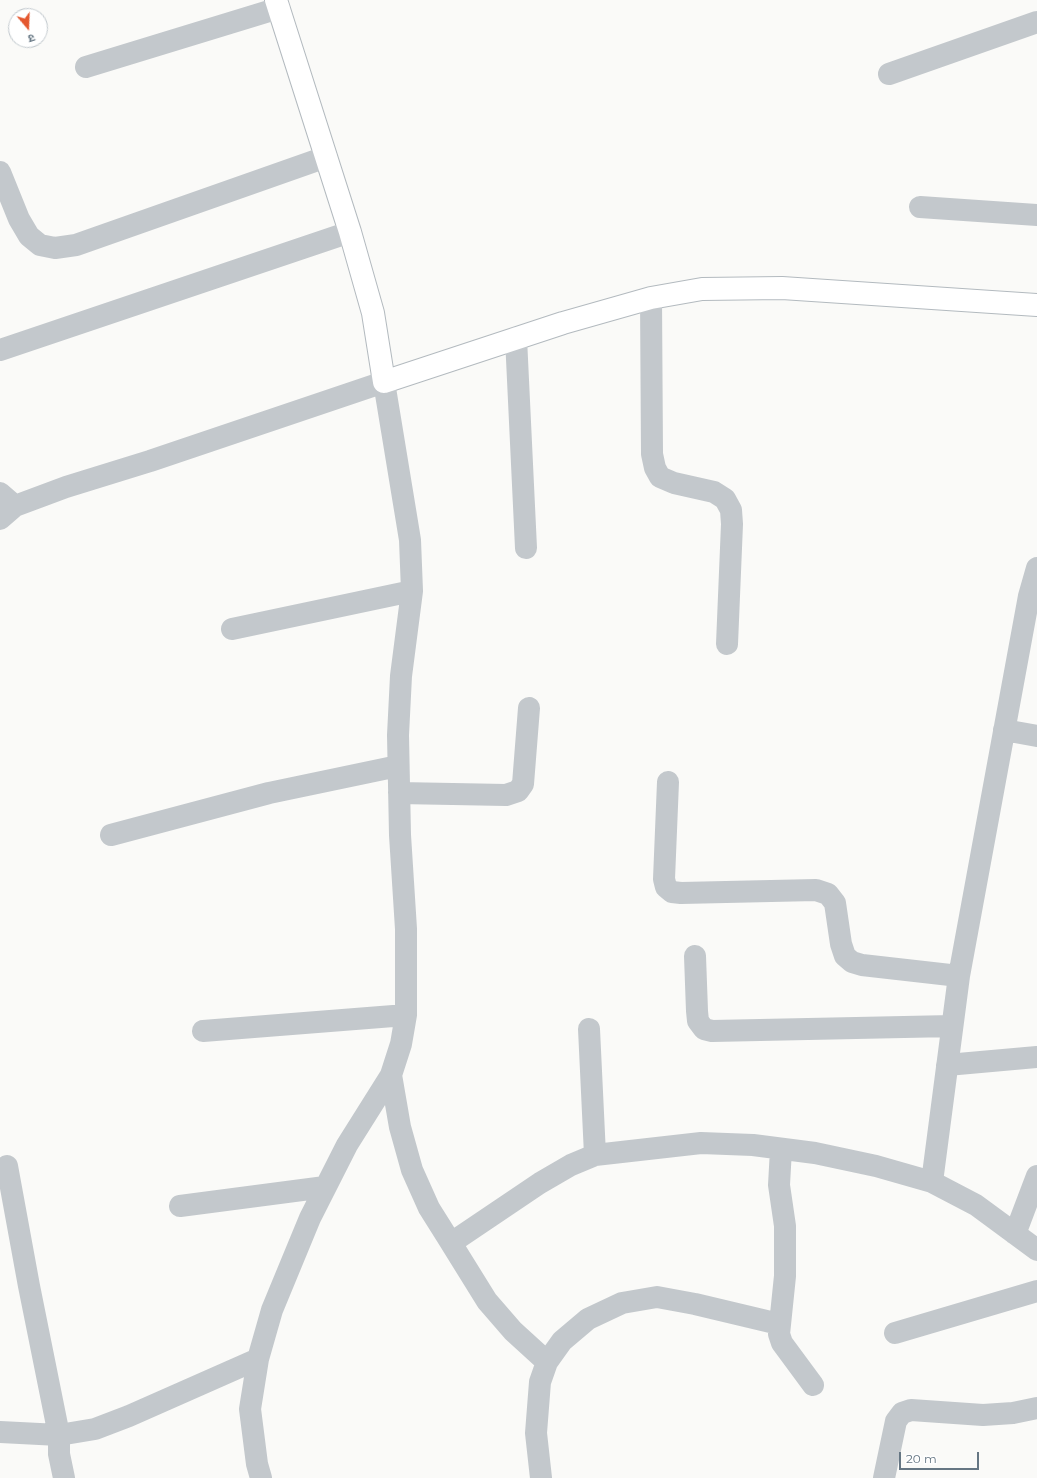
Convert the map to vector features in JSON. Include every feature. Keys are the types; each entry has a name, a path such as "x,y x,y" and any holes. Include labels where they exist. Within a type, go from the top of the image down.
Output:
{"street":[{"path":"86,67 278,4 350,232 373,313 410,540 412,591 401,676 398,734 399,793 406,929 406,1016 401,1044 391,1075 347,1145 325,1187 310,1218 272,1310 258,1359 250,1409 257,1464 261,1478"},
{"path":"889,74 1037,22"},
{"path":"0,172 19,219 29,236 40,246 55,248 76,245 326,156"},
{"path":"920,207 1037,215"},
{"path":"0,350 350,232"},
{"path":"5,506 157,458 516,338 651,298 702,290 782,288 1037,305"},
{"path":"651,298 652,454 655,468 660,477 674,483 714,492 725,499 731,510 732,524 727,644"},
{"path":"516,338 526,548"},
{"path":"932,1182 959,976 1029,596 1037,568"},
{"path":"232,630 412,591"},
{"path":"399,793 506,794 518,791 523,784 529,708"},
{"path":"1004,730 1037,736"},
{"path":"111,835 269,793 398,766"},
{"path":"668,782 664,879 666,887 672,892 816,890 828,894 835,903 841,944 845,956 852,962 862,965 959,976"},
{"path":"695,956 698,1021 704,1029 712,1031 952,1026"},
{"path":"203,1031 406,1016"},
{"path":"589,1029 596,1155"},
{"path":"947,1065 1037,1057"},
{"path":"391,1075 400,1127 412,1170 429,1208 487,1301 513,1331 546,1362"},
{"path":"451,1243 540,1183 571,1165 596,1155 701,1143 753,1145 815,1153 876,1166 932,1182 976,1205 1037,1250"},
{"path":"781,1149 779,1185 785,1226 785,1276 779,1334 782,1343 813,1385"},
{"path":"7,1166 59,1435 59,1454 64,1478"},
{"path":"1015,1234 1037,1176"},
{"path":"180,1206 325,1187"},
{"path":"895,1333 1037,1290"},
{"path":"541,1478 536,1433 540,1382 546,1362 562,1341 588,1319 622,1303 657,1297 695,1304 779,1324"},
{"path":"0,1432 59,1435 95,1429 129,1416 258,1359"},
{"path":"884,1478 896,1421 902,1413 911,1410 983,1415 1013,1413 1037,1408"}]}
